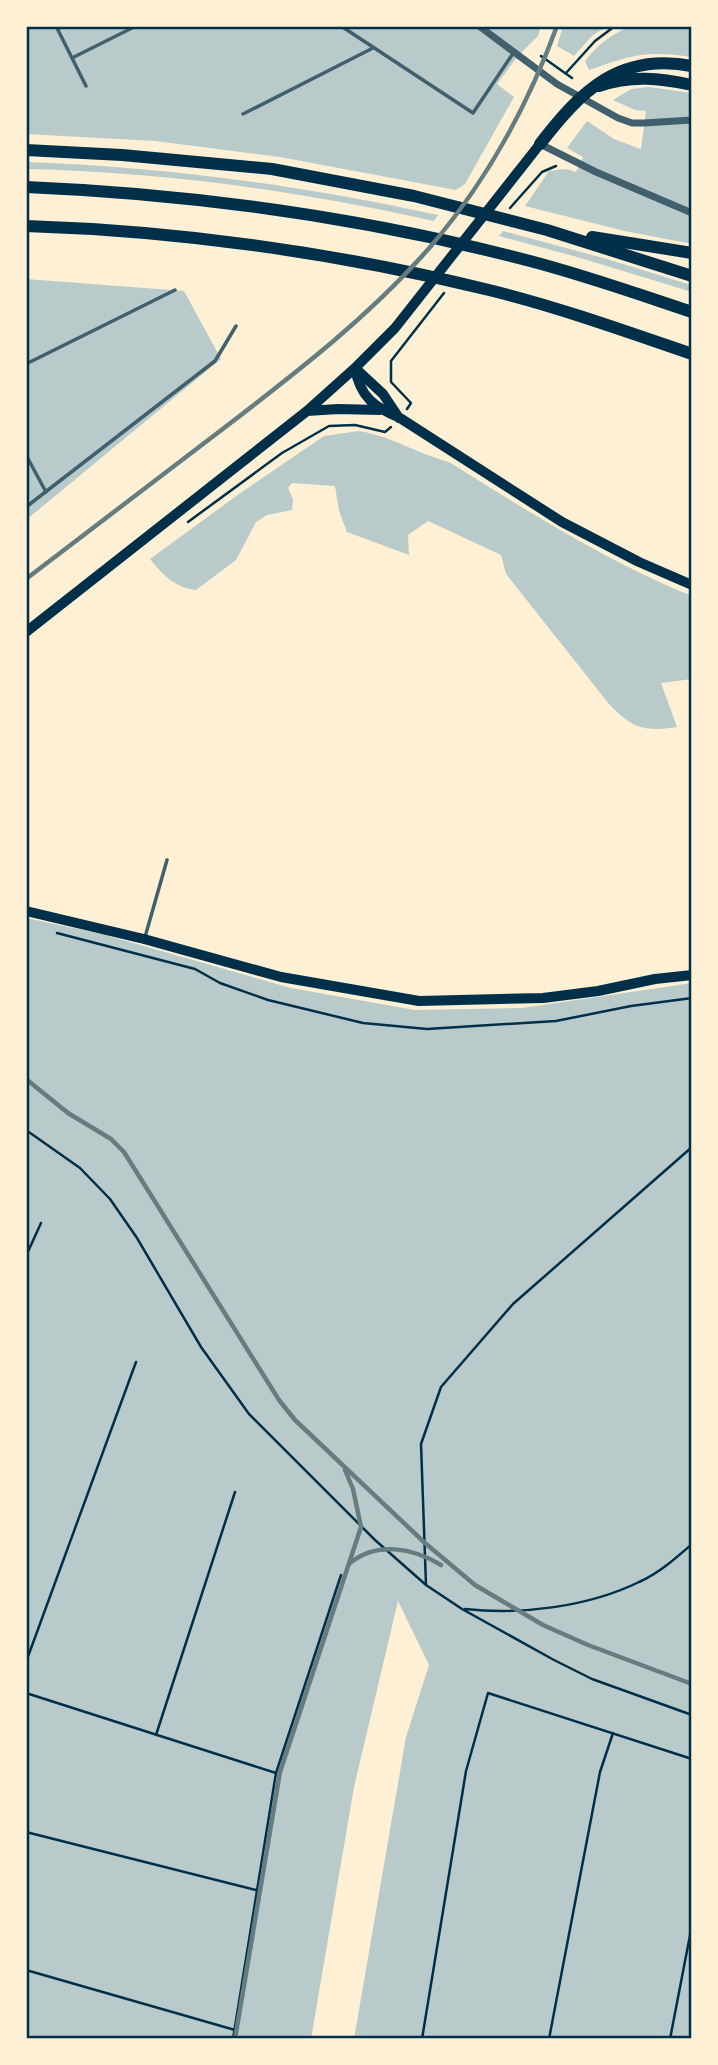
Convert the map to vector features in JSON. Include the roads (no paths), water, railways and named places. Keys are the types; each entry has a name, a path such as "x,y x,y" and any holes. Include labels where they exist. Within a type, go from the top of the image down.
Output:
{"highway":[{"path":"540,144 561,117 608,76 628,67 657,63 692,66"},
{"path":"589,90 624,79 644,78 692,85"},
{"path":"26,150 122,155 272,169 414,196 547,230 692,276"},
{"path":"26,187 97,190 224,203 392,229 530,261 692,312"},
{"path":"26,226 94,228 210,239 395,269 492,291 692,354"},
{"path":"547,230 692,253"}],"main road":[{"path":"26,632 307,411 355,368 395,328 540,144"},
{"path":"355,368 356,379 365,397 383,411 400,418 562,522 639,562 692,585"},
{"path":"355,368 383,394 400,418"},
{"path":"307,411 383,411"},
{"path":"26,911 144,939 281,977 419,1001 543,998 692,975"}],"street":[{"path":"479,26 557,84 607,113 632,123 692,120"},
{"path":"540,144 596,172 692,213"}],"lane":[{"path":"56,26 86,86"},
{"path":"72,58 136,26"},
{"path":"341,26 472,113 514,52"},
{"path":"243,114 373,48"},
{"path":"26,364 175,290"},
{"path":"26,507 215,361 236,326"},
{"path":"26,455 46,492"},
{"path":"144,939 167,860"}],"railway":[{"path":"26,579 305,364 358,320 408,272 470,196 504,142 533,85 557,26"},
{"path":"26,1079 68,1113 111,1139 124,1152 279,1400 295,1420 425,1543 475,1585 543,1625 692,1684"},
{"path":"235,2039 280,1772 361,1527 353,1489 345,1470"},
{"path":"350,1563 372,1552 395,1549 419,1554 441,1565"}]}
